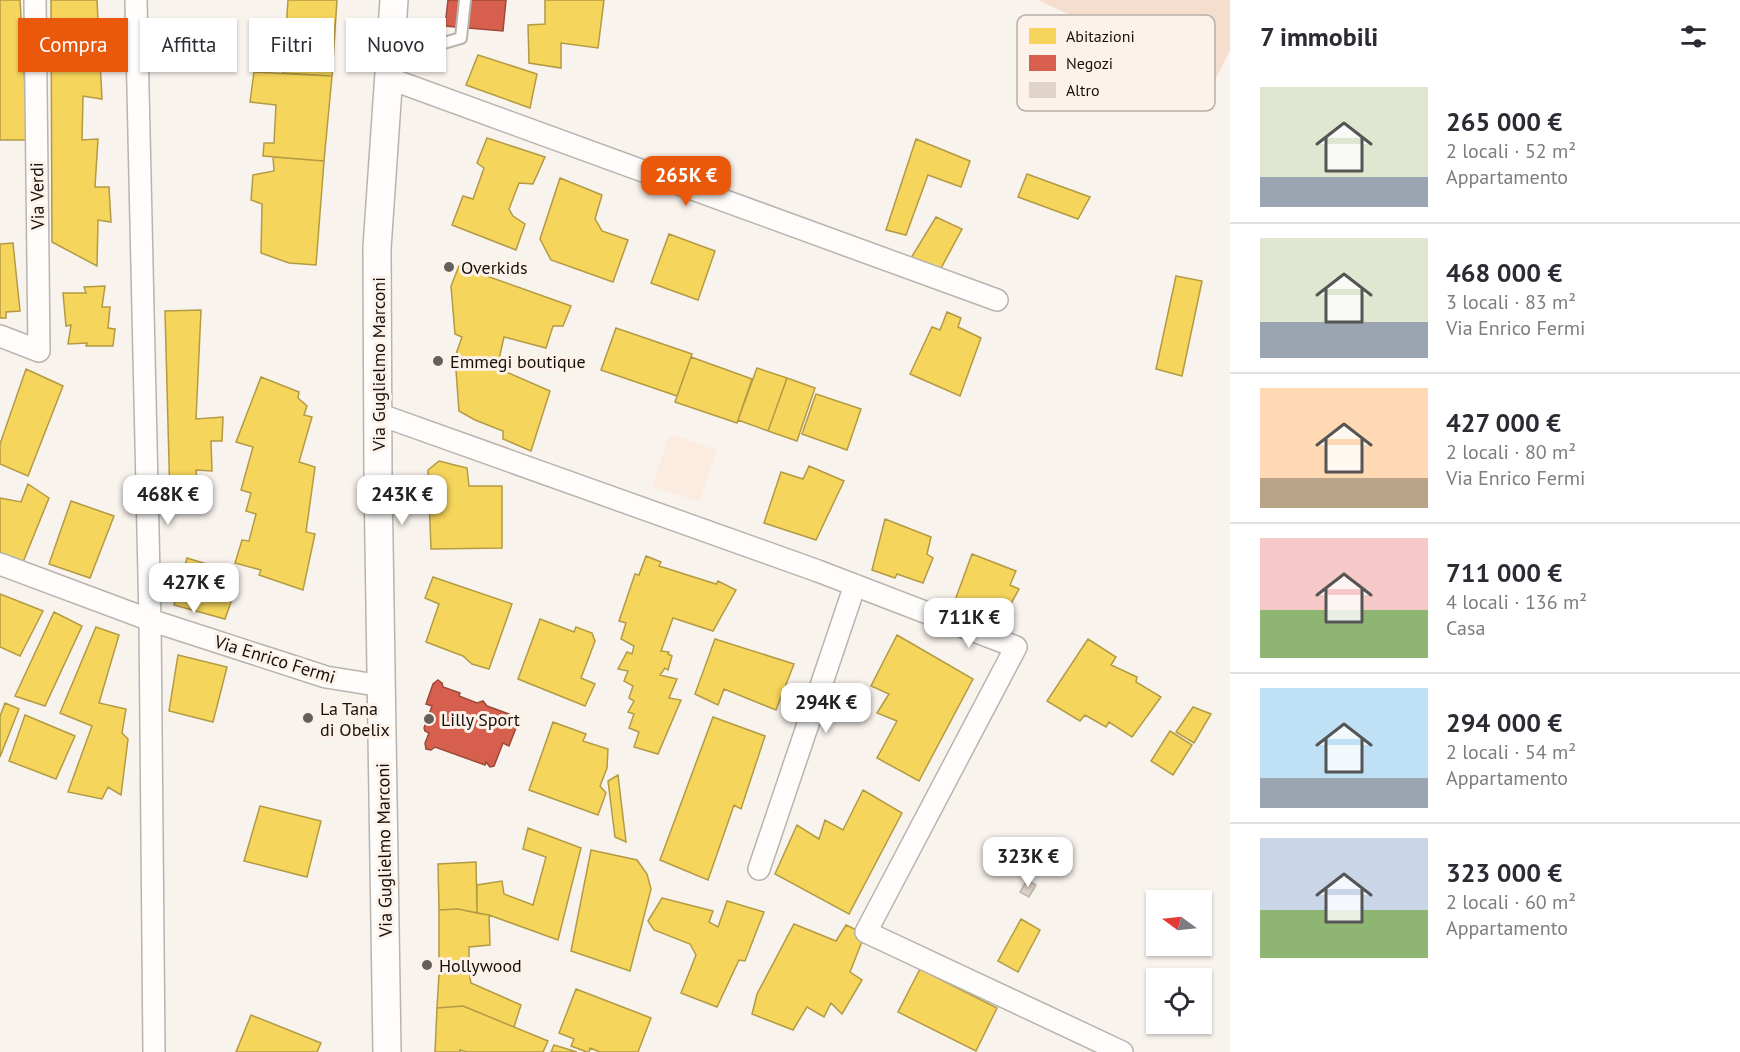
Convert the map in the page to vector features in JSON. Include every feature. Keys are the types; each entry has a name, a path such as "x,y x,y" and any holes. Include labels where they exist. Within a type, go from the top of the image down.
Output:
{"street":[{"name":"Via Verdi","path":"0,336 39,351 35,0"},
{"path":"136,0 150,621 154,1052"},
{"name":"Via Guglielmo Marconi","path":"393,18 394,0"},
{"name":"Via Guglielmo Marconi","path":"387,1052 377,248 389,72"},
{"path":"399,72 997,300"},
{"path":"378,414 855,585 1016,647 866,932 1122,1052"},
{"name":"Via Enrico Fermi","path":"0,564 150,621 326,677 382,686"},
{"path":"759,869 855,585"}],"lane":[{"path":"446,44 461,38 465,0"}],"shaded area":[{"path":"1038,0 1230,0 1230,50 1215,80 1215,15 1070,15"},
{"path":"670,434 717,450 699,502 652,486"}],"building: Abitazioni":[{"path":"0,0 20,0 18,72 24,72 28,140 0,140"},
{"path":"51,0 97,0 98,18 51,18"},
{"path":"288,0 337,0 334,46 334,18 287,18"},
{"path":"545,0 604,0 598,48 561,43 561,68 529,63 528,25 545,24"},
{"path":"478,55 537,74 530,108 466,85"},
{"path":"51,72 101,72 102,99 83,96 82,140 98,139 95,187 109,187 111,222 98,220 97,266 52,242"},
{"path":"254,72 332,76 324,161 263,156 264,143 274,143 276,105 250,102"},
{"path":"283,72 332,72 332,76"},
{"path":"487,138 545,157 533,184 519,183 509,209 513,216 525,224 516,250 452,225 463,196 473,199 484,168 477,163"},
{"path":"916,139 970,161 961,187 928,175 906,235 886,230"},
{"path":"273,157 324,161 316,265 289,263 261,253 262,204 251,200 253,175 274,171"},
{"path":"1027,174 1090,197 1078,219 1018,197"},
{"path":"560,178 602,195 595,219 602,231 628,240 613,282 551,260 540,239"},
{"path":"936,217 962,229 939,272 911,258"},
{"path":"669,234 715,251 698,300 651,283"},
{"path":"13,243 20,311 6,312 6,318 0,318 0,244"},
{"path":"459,266 571,306 563,326 553,326 546,348 504,337 497,368 550,391 531,451 503,439 503,431 459,411 455,357 462,337 455,334 451,286"},
{"path":"1176,276 1202,281 1182,376 1156,369"},
{"path":"105,286 102,307 110,307 108,328 115,329 113,346 86,346 87,343 68,344 71,325 66,326 63,293 86,293 84,287"},
{"path":"201,310 196,419 223,417 222,441 211,441 212,471 196,470 199,499 170,500 165,311"},
{"path":"947,312 961,318 958,327 981,338 960,396 910,374 932,327 940,330"},
{"path":"616,328 692,354 677,396 601,370"},
{"path":"691,357 752,379 737,423 675,402"},
{"path":"757,368 787,378 768,431 738,420"},
{"path":"26,369 63,386 28,476 0,464 0,444"},
{"path":"261,377 299,392 298,398 307,406 304,415 312,417 299,462 315,467 306,532 315,534 303,590 259,575 261,570 235,563 242,540 249,541 256,514 246,511 251,493 241,490 253,447 236,442"},
{"path":"787,378 815,388 797,441 768,431"},
{"path":"816,394 861,409 847,450 802,434"},
{"path":"439,461 467,468 469,486 502,486 502,548 431,549 428,470"},
{"path":"809,466 844,481 816,540 764,523 781,472 803,479"},
{"path":"28,484 49,498 21,567 0,558 0,498 21,502"},
{"path":"71,501 114,516 90,578 49,564"},
{"path":"885,519 931,537 927,554 933,558 923,583 897,574 895,578 872,570"},
{"path":"972,554 1016,571 1010,585 1019,589 1002,620 978,608 977,612 954,603"},
{"path":"646,556 661,562 659,566 716,584 718,581 736,590 713,631 673,618 661,651 669,652 668,654 672,656 668,670 665,668 660,675 677,679 669,698 681,700 658,754 634,747 639,732 629,728 634,714 628,712 634,701 629,698 633,686 624,681 628,671 618,669 627,652 632,654 634,646 621,639 626,623 619,621 635,574 639,575"},
{"path":"187,558 223,569 220,579 225,582 221,596 232,599 225,619 174,605"},
{"path":"433,577 512,604 489,669 472,664 463,656 426,642 439,604 425,598"},
{"path":"0,594 43,611 20,656 0,647"},
{"path":"54,612 82,626 45,706 15,696"},
{"path":"540,619 574,632 576,627 592,633 595,641 581,678 595,684 585,706 518,679"},
{"path":"96,627 119,635 99,703 126,709 122,733 128,739 121,795 108,787 102,799 68,792 92,726 60,713"},
{"path":"897,635 973,679 919,781 877,758 897,721 877,713 889,694 871,686"},
{"path":"715,639 794,664 776,710 724,689 718,705 695,694"},
{"path":"1088,639 1116,657 1111,665 1137,677 1136,682 1161,697 1132,737 1109,722 1106,727 1085,715 1080,721 1047,701"},
{"path":"178,655 227,667 213,722 169,711"},
{"path":"5,703 19,709 0,757 0,716"},
{"path":"1193,707 1211,714 1194,743 1176,732"},
{"path":"25,715 75,736 56,779 9,761"},
{"path":"713,717 765,736 741,809 734,805 708,880 660,860"},
{"path":"553,722 586,734 583,741 608,749 607,768 600,786 606,793 598,815 529,790"},
{"path":"1170,731 1192,745 1173,775 1151,761"},
{"path":"618,775 626,842 615,837 608,781"},
{"path":"863,790 902,813 849,914 775,874 797,825 819,839 825,820 843,830"},
{"path":"260,806 321,821 307,877 244,861"},
{"path":"528,828 581,848 558,940 489,915 477,913 477,885 502,881 504,894 533,905 546,857 523,849"},
{"path":"591,850 637,860 647,874 651,889 630,971 571,951"},
{"path":"476,862 477,913 458,909 439,910 438,864"},
{"path":"662,898 713,911 709,922 718,927 727,901 764,912 745,961 739,960 717,1007 681,993 696,955 690,944 654,930 648,921"},
{"path":"458,909 489,915 490,945 469,947 469,972 439,974 439,910"},
{"path":"1021,919 1040,930 1018,972 998,961"},
{"path":"794,924 836,941 846,925 865,934 850,972 862,980 842,1014 831,1003 824,1017 807,1007 793,1030 752,1014 757,994"},
{"path":"920,969 997,1008 976,1051 898,1012"},
{"path":"469,972 471,983 521,1005 514,1027 463,1006 437,1008 439,974"},
{"path":"576,989 651,1018 638,1052 600,1052 590,1048 587,1052 571,1046 574,1039 559,1033"},
{"path":"463,1006 548,1041 543,1052 467,1052 460,1050 460,1052 435,1052 437,1008"},
{"path":"251,1015 321,1043 317,1052 236,1052"},
{"path":"554,1045 577,1052 551,1052"}],"building: Negozi":[{"path":"448,0 506,0 503,31 446,26"},
{"path":"438,680 443,687 460,693 459,696 477,703 483,701 487,706 509,714 506,725 516,728 509,746 503,743 494,766 490,767 486,762 485,765 435,747 431,750 426,749 425,743 429,733 424,728 432,706 426,704 433,684"}],"building: Altro":[{"path":"1027,880 1036,885 1029,897 1020,892"}],"place":[{"name":"Overkids","path":"449,267"},
{"name":"Emmegi boutique","path":"438,361"},
{"name":"La Tana di Obelix","path":"308,718"},
{"name":"Lilly Sport","path":"429,719"},
{"name":"Hollywood","path":"427,965"}]}
